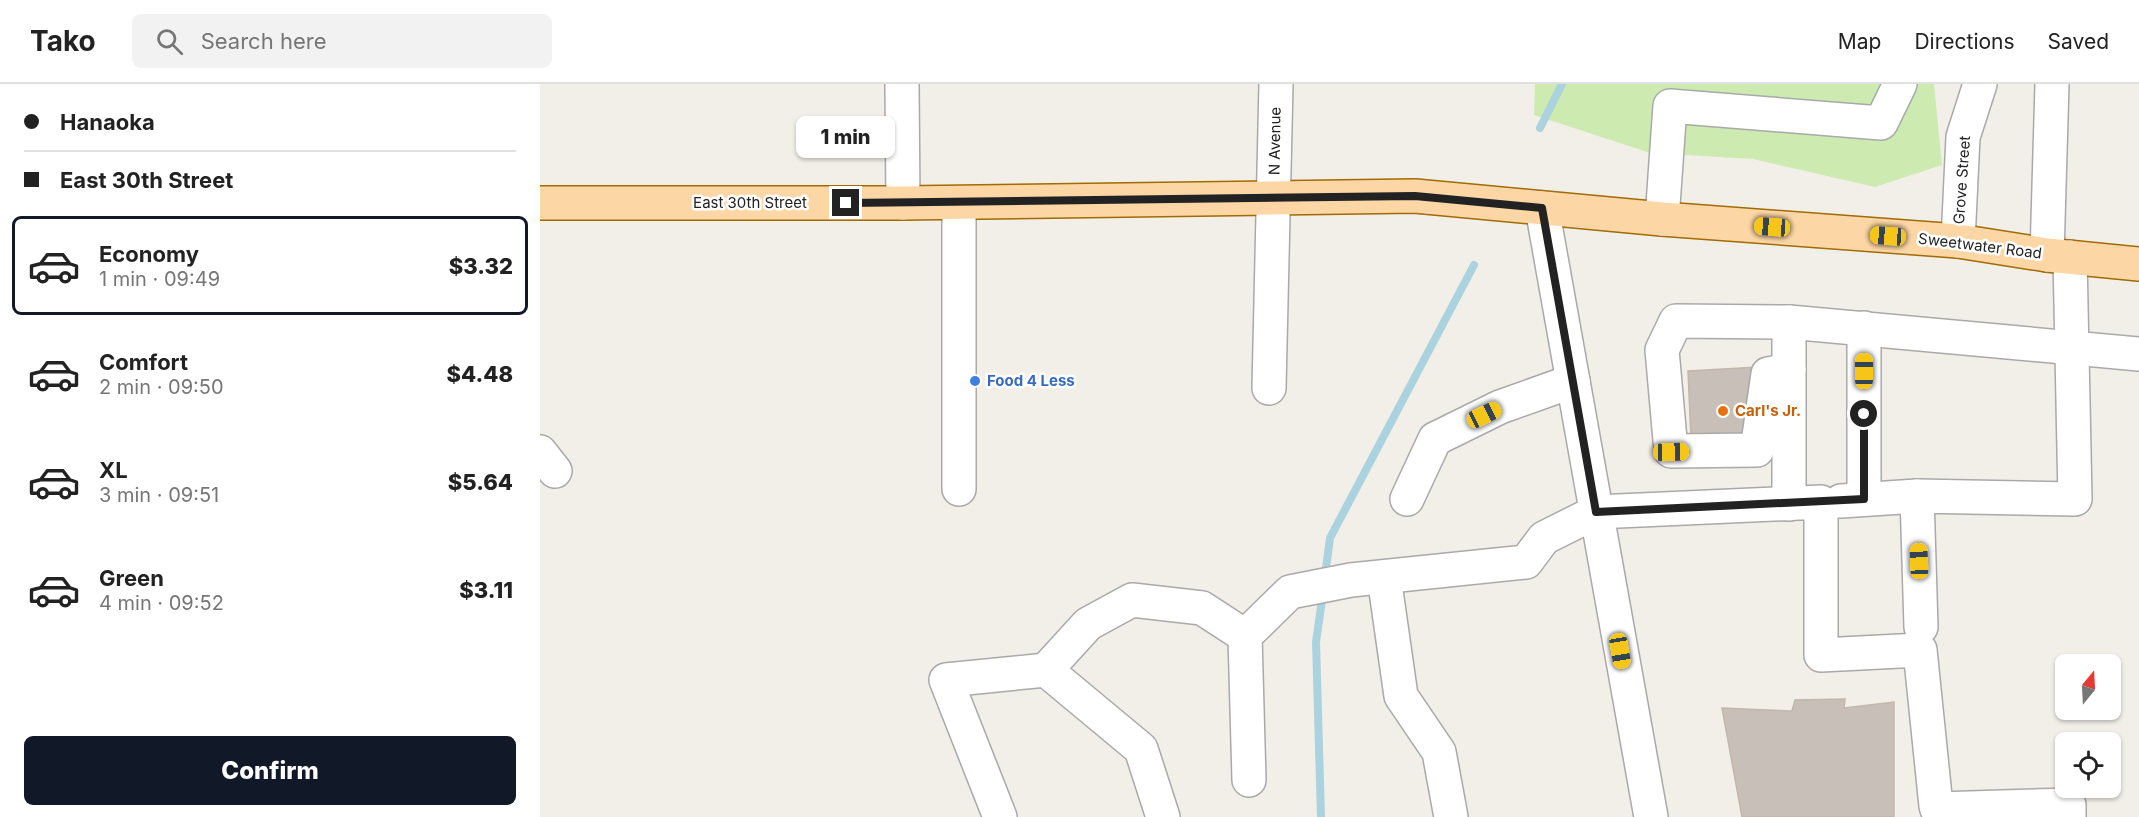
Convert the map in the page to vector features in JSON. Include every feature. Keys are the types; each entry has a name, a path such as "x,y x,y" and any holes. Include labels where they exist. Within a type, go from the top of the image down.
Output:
{"main road":[{"name":"East 30th Street","path":"540,203 959,203 1415,196 1670,219"},
{"name":"Sweetwater Road","path":"1670,219 1958,241 2058,256 2139,264"}],"street":[{"path":"902,84 903,203"},
{"name":"N Avenue","path":"1269,388 1276,84"},
{"path":"1670,219 1670,106 1881,123 1900,84"},
{"name":"Grove Street","path":"1958,241 1963,138 1980,84"},
{"path":"1249,780 1245,636 1290,592 1351,580 1526,562 1544,538 1596,512 1917,496 2074,499 2071,347 2058,256 2052,84"},
{"path":"959,203 959,489"},
{"path":"1542,208 1651,817"},
{"path":"1789,370 1768,374 1757,450 1671,452 1662,350 1676,321 1789,322 2139,354"},
{"path":"1789,322 1789,504"},
{"path":"1864,328 1864,499"},
{"path":"1407,499 1435,439 1500,407 1573,381"},
{"path":"1917,496 1921,627"},
{"path":"1821,502 1821,655 1920,650 1940,813 2069,805 2069,817"},
{"path":"1384,577 1401,696 1439,752 1451,817"},
{"path":"1000,817 946,680 1046,670 1088,624 1132,600 1202,608 1245,636"},
{"path":"1046,670 1141,749 1162,817"}],"green space":[{"path":"1535,84 1934,84 1942,165 1875,187 1753,159 1650,153 1534,115"}],"building":[{"name":"Carl's Jr.","path":"1758,367 1754,439 1691,439 1688,371"},
{"path":"1845,699 1844,708 1894,702 1894,817 1742,817 1722,708 1792,711 1795,700"}],"waterway":[{"path":"1540,128 1562,84"},
{"path":"1325,576 1330,538 1474,265"},
{"path":"1321,817 1316,642 1323,593"}],"place":[{"name":"Food 4 Less","path":"975,381"},
{"name":"Carl's Jr.","path":"1723,411"}],"route":[{"path":"846,203 1415,196 1542,208 1596,512 1864,499 1864,414"}]}
